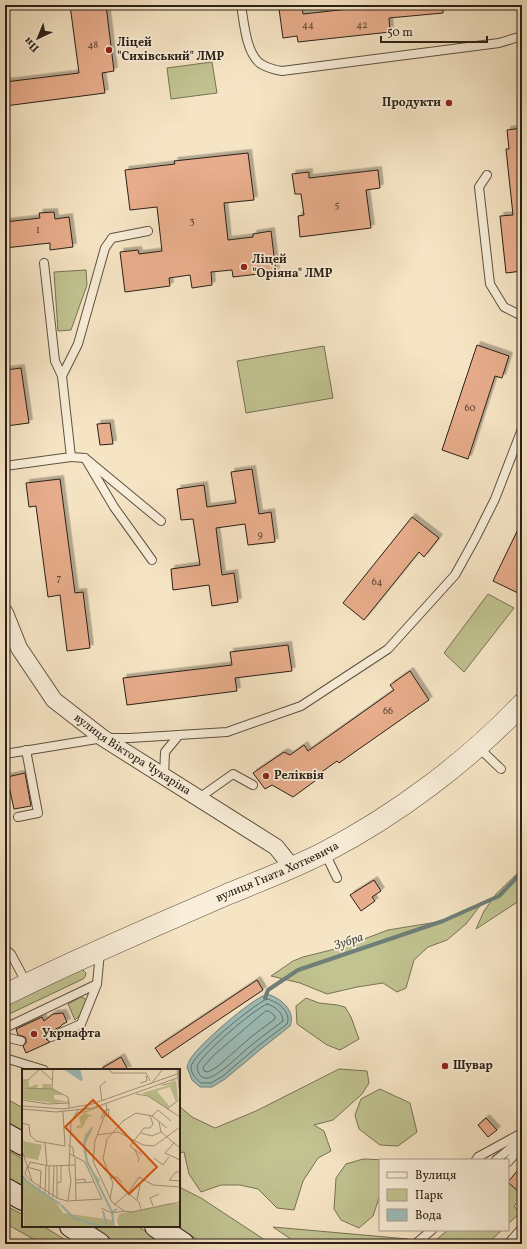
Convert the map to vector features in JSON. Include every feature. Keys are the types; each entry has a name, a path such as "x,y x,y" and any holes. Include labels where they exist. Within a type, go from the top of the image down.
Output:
{"main road":[{"path":"5,1134 22,1143"},
{"path":"5,1190 22,1198"},
{"path":"73,1227 99,1244"},
{"path":"158,1227 183,1244"}],"street":[{"name":"вулиця Віктора Чукаріна","path":"5,613 19,648 54,700 103,738 276,847 292,867"},
{"name":"вулиця Гната Хоткевича","path":"5,995 100,949 292,867 324,852 360,832 422,791 478,746 522,704"}],"lane":[{"path":"241,5 249,46 254,57 260,64 271,69 282,71 499,43 522,36"},
{"path":"487,174 479,187 490,284 504,307 522,316"},
{"path":"62,376 78,344 105,248 112,238 148,231"},
{"path":"44,263 55,361 62,376 71,457"},
{"path":"5,754 103,738 130,738 227,732 301,706 388,649 455,575 495,499 522,429"},
{"path":"5,466 71,457 84,458 161,520"},
{"path":"84,458 114,507 152,560"},
{"path":"164,776 166,752 178,735"},
{"path":"478,746 486,756 501,769"},
{"path":"18,817 38,813 26,750"},
{"path":"199,798 233,774 254,785"},
{"path":"324,852 337,878"},
{"path":"5,948 11,954 26,984"},
{"path":"51,1037 81,1024 97,984 100,949"},
{"path":"5,1028 97,984"},
{"path":"5,1037 21,1041"},
{"path":"5,1058 41,1069"},
{"path":"477,1159 522,1132"},
{"path":"497,1159 522,1139"},
{"path":"509,1161 522,1146"},
{"path":"508,1244 522,1228"},
{"path":"415,1244 431,1231"}],"green space":[{"path":"212,62 217,93 171,99 167,68"},
{"path":"86,270 87,285 71,330 58,331 54,272"},
{"path":"324,346 333,398 246,413 237,361"},
{"path":"488,594 514,608 464,672 444,653"},
{"path":"522,869 522,899 476,929 484,911 496,894"},
{"path":"483,902 466,924 447,940 428,947 414,960 406,988 397,992 383,983 327,994 300,983 271,976 293,961 303,957 343,947 388,930 443,921"},
{"path":"79,969 86,973 83,979 5,1016 5,1004"},
{"path":"81,997 86,1001 81,1014 75,1020 68,1004"},
{"path":"306,998 319,1003 345,1007 351,1017 359,1039 340,1050 327,1045 297,1024 296,1006"},
{"path":"339,1069 367,1071 369,1083 362,1094 333,1120 314,1125 324,1131 331,1151 318,1158 303,1181 294,1210 277,1208 258,1189 240,1185 221,1185 201,1192 189,1174 184,1152 180,1153 180,1107 192,1117 215,1128 256,1111"},
{"path":"380,1089 410,1103 417,1132 398,1146 380,1145 359,1129 355,1115 361,1099"},
{"path":"5,1098 22,1107 22,1132 5,1124"},
{"path":"5,1149 22,1158 22,1186 5,1178"},
{"path":"363,1159 379,1160 379,1198 373,1216 359,1228 341,1220 334,1209 336,1178 346,1164"},
{"path":"509,1183 522,1194 522,1198 514,1206 520,1213 509,1223"},
{"path":"180,1188 201,1198 271,1244 204,1244 178,1227 180,1227"},
{"path":"5,1205 22,1214 22,1227 45,1227 72,1244 42,1244 5,1223"},
{"path":"92,1227 139,1227 166,1244 119,1244"},
{"path":"273,1227 408,1239 410,1243 298,1244"},
{"path":"447,1231 501,1231 487,1244 431,1244"}],"water":[{"path":"267,994 282,1002 289,1010 291,1015 290,1026 225,1079 212,1087 200,1087 192,1080 187,1067 191,1058 205,1042 226,1023 249,1005"}],"building":[{"path":"70,5 106,5 114,71 102,73 105,93 5,106 5,82 79,73"},
{"path":"385,5 443,5 443,13 389,18 390,32 298,42 297,36 283,38 279,9 302,6 303,14"},
{"path":"522,128 522,271 506,273 500,216 513,215 506,149 509,149 507,130"},
{"path":"248,153 254,200 224,203 228,240 253,237 253,234 271,231 276,272 233,277 232,270 211,272 212,285 192,288 190,275 169,278 170,286 125,292 120,252 138,250 139,254 162,251 157,207 130,210 125,170 175,164 174,161"},
{"path":"378,170 380,188 366,190 371,228 300,237 298,216 304,215 301,194 295,194 292,174 309,172 309,178"},
{"path":"54,212 55,219 69,217 73,247 50,250 50,243 5,248 5,222 40,218 39,213"},
{"path":"477,345 509,356 502,378 495,376 468,459 442,450"},
{"path":"21,368 29,423 6,426 5,370"},
{"path":"110,423 113,444 100,445 97,424"},
{"path":"252,469 259,514 271,512 275,542 248,545 245,524 216,528 222,575 234,573 238,602 212,606 209,585 173,590 171,569 200,565 193,519 181,520 177,489 204,485 207,507 236,503 231,472"},
{"path":"60,479 75,593 83,592 90,648 67,651 60,595 48,597 36,506 29,507 26,483"},
{"path":"412,517 439,538 424,557 419,552 364,620 343,603"},
{"path":"522,521 522,584 518,593 493,581"},
{"path":"288,645 292,671 235,678 237,691 127,705 123,678 232,665 230,652"},
{"path":"410,671 429,700 339,763 337,761 316,776 315,781 293,797 272,785 265,789 253,773 284,752 290,755 304,745 308,751 394,690 390,685"},
{"path":"25,773 31,806 14,809 7,777"},
{"path":"374,880 381,891 372,897 375,901 361,911 350,895"},
{"path":"257,980 263,990 162,1058 155,1048"},
{"name":"Укрнафта","path":"63,1013 67,1022 47,1033 46,1039 50,1042 26,1053 23,1046 26,1043 26,1039 25,1037 18,1035 16,1029 42,1017 44,1021 53,1014"},
{"path":"121,1057 127,1069 101,1069"},
{"path":"486,1118 497,1130 488,1137 478,1125"},
{"path":"522,1165 522,1195 509,1183 509,1181"}],"waterway":[{"name":"Зубра","path":"265,998 268,990 298,970 443,921 499,896 522,872"}],"place":[{"name":"Ліцей \"Сихівський\" ЛМР","path":"109,50"},
{"name":"Продукти","path":"449,103"},
{"name":"Ліцей \"Оріяна\" ЛМР","path":"244,267"},
{"name":"Реліквія","path":"266,776"},
{"name":"Укрнафта","path":"34,1034"},
{"name":"Шувар","path":"445,1066"}]}
